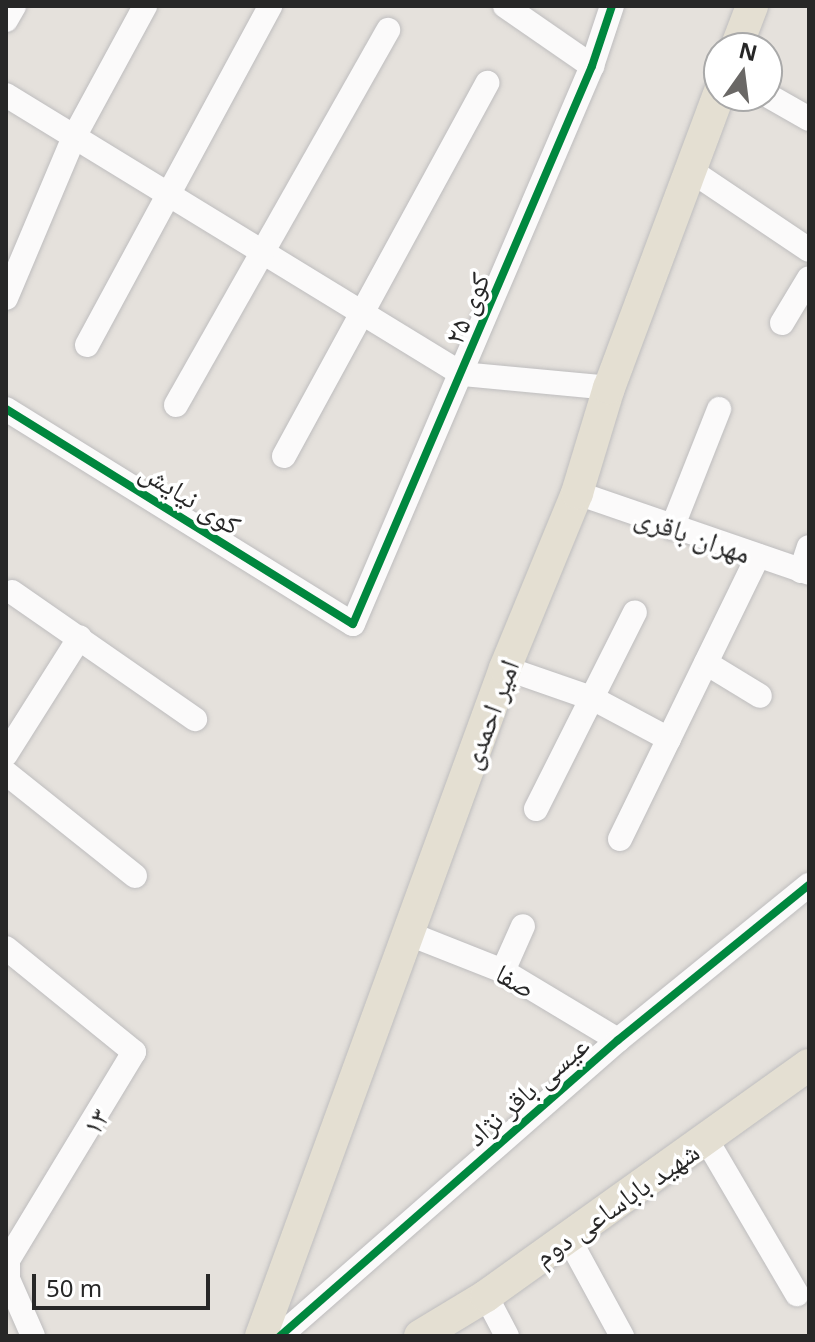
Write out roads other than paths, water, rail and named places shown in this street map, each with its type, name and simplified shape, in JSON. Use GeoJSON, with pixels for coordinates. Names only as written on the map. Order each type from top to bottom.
{"type":"FeatureCollection","features":[{"type":"Feature","properties":{"kind":"main road"},"geometry":{"type":"LineString","coordinates":[[742,32],[752,6]]}},
{"type":"Feature","properties":{"kind":"main road","name":"امیر احمدی"},"geometry":{"type":"LineString","coordinates":[[261,1336],[505,668],[577,493],[609,388],[712,112]]}},
{"type":"Feature","properties":{"kind":"main road","name":"شهید باباساعی دوم"},"geometry":{"type":"LineString","coordinates":[[420,1336],[486,1296],[809,1065]]}},
{"type":"Feature","properties":{"kind":"street"},"geometry":{"type":"LineString","coordinates":[[6,20],[14,6]]}},
{"type":"Feature","properties":{"kind":"street"},"geometry":{"type":"LineString","coordinates":[[6,298],[74,137],[145,6]]}},
{"type":"Feature","properties":{"kind":"street"},"geometry":{"type":"LineString","coordinates":[[87,345],[270,6]]}},
{"type":"Feature","properties":{"kind":"street"},"geometry":{"type":"LineString","coordinates":[[505,6],[592,66]]}},
{"type":"Feature","properties":{"kind":"street","name":"کوی ۲۵"},"geometry":{"type":"LineString","coordinates":[[353,624],[592,66],[612,6]]}},
{"type":"Feature","properties":{"kind":"street"},"geometry":{"type":"LineString","coordinates":[[176,405],[388,30]]}},
{"type":"Feature","properties":{"kind":"street"},"geometry":{"type":"LineString","coordinates":[[284,456],[487,83]]}},
{"type":"Feature","properties":{"kind":"street"},"geometry":{"type":"LineString","coordinates":[[6,95],[462,374],[609,388]]}},
{"type":"Feature","properties":{"kind":"street"},"geometry":{"type":"LineString","coordinates":[[783,104],[809,119]]}},
{"type":"Feature","properties":{"kind":"street"},"geometry":{"type":"LineString","coordinates":[[690,170],[809,250]]}},
{"type":"Feature","properties":{"kind":"street"},"geometry":{"type":"LineString","coordinates":[[782,323],[809,278]]}},
{"type":"Feature","properties":{"kind":"street","name":"کوی نیایش"},"geometry":{"type":"LineString","coordinates":[[6,409],[353,624]]}},
{"type":"Feature","properties":{"kind":"street"},"geometry":{"type":"LineString","coordinates":[[672,528],[719,409]]}},
{"type":"Feature","properties":{"kind":"street","name":"مهران باقری"},"geometry":{"type":"LineString","coordinates":[[577,493],[805,572]]}},
{"type":"Feature","properties":{"kind":"street"},"geometry":{"type":"LineString","coordinates":[[805,572],[809,547]]}},
{"type":"Feature","properties":{"kind":"street"},"geometry":{"type":"LineString","coordinates":[[620,839],[758,556]]}},
{"type":"Feature","properties":{"kind":"street"},"geometry":{"type":"LineString","coordinates":[[12,592],[195,719]]}},
{"type":"Feature","properties":{"kind":"street"},"geometry":{"type":"LineString","coordinates":[[536,809],[594,699],[635,612]]}},
{"type":"Feature","properties":{"kind":"street"},"geometry":{"type":"LineString","coordinates":[[6,754],[80,637]]}},
{"type":"Feature","properties":{"kind":"street"},"geometry":{"type":"LineString","coordinates":[[706,663],[760,696]]}},
{"type":"Feature","properties":{"kind":"street"},"geometry":{"type":"LineString","coordinates":[[505,668],[594,699],[669,739]]}},
{"type":"Feature","properties":{"kind":"street"},"geometry":{"type":"LineString","coordinates":[[6,773],[135,876]]}},
{"type":"Feature","properties":{"kind":"street","name":"عیسی باقر نژاد"},"geometry":{"type":"LineString","coordinates":[[280,1336],[618,1040],[809,885]]}},
{"type":"Feature","properties":{"kind":"street"},"geometry":{"type":"LineString","coordinates":[[503,971],[523,926]]}},
{"type":"Feature","properties":{"kind":"street","name":"صفا"},"geometry":{"type":"LineString","coordinates":[[407,933],[503,971],[618,1040]]}},
{"type":"Feature","properties":{"kind":"street","name":"۱۳"},"geometry":{"type":"LineString","coordinates":[[6,948],[134,1052],[8,1260],[8,1279],[33,1336]]}},
{"type":"Feature","properties":{"kind":"street"},"geometry":{"type":"LineString","coordinates":[[706,1139],[797,1294]]}},
{"type":"Feature","properties":{"kind":"street"},"geometry":{"type":"LineString","coordinates":[[568,1237],[622,1336]]}},
{"type":"Feature","properties":{"kind":"street"},"geometry":{"type":"LineString","coordinates":[[486,1296],[507,1336]]}}]}
